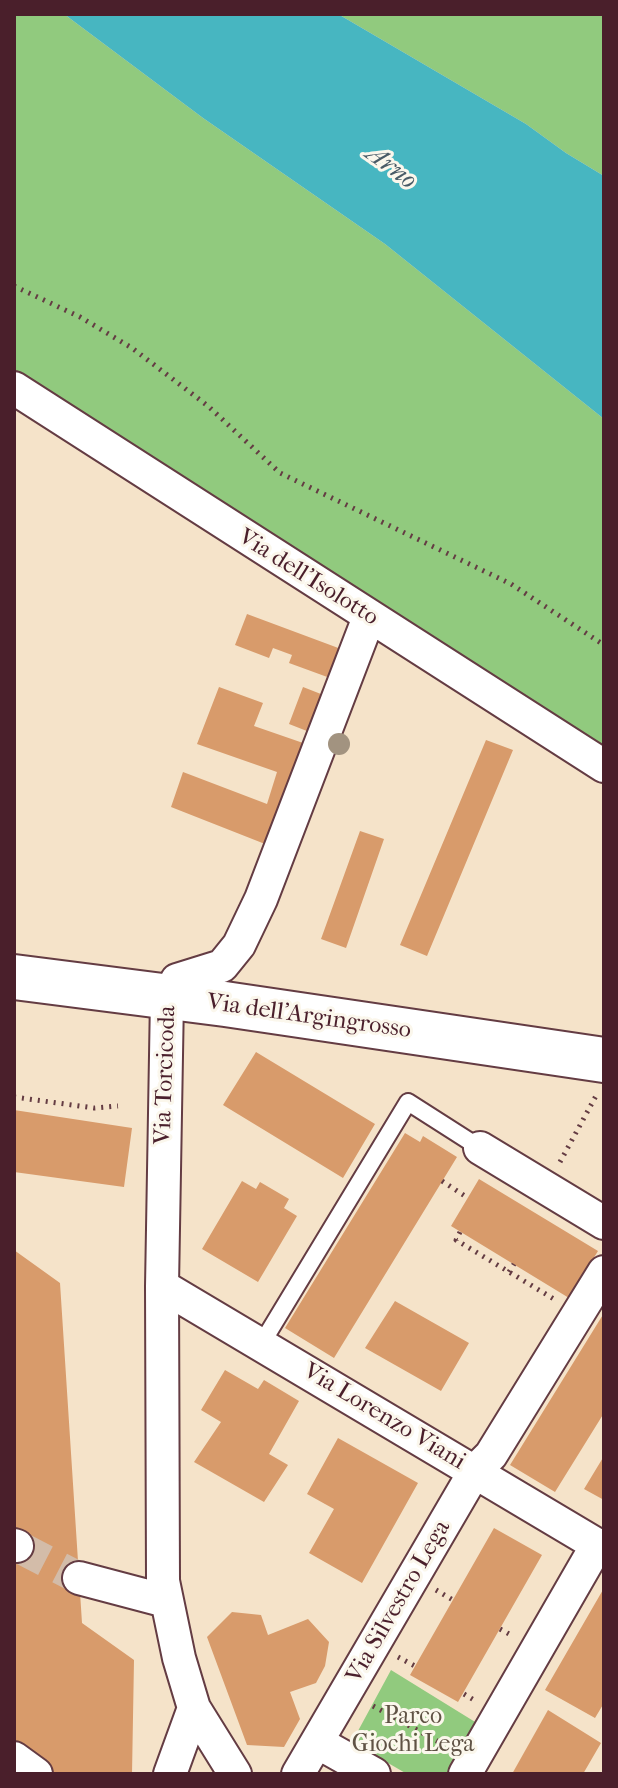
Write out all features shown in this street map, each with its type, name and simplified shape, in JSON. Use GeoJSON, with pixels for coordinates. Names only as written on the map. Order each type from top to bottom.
{"type":"FeatureCollection","features":[{"type":"Feature","properties":{"kind":"street","name":"Via dell'Isolotto"},"geometry":{"type":"LineString","coordinates":[[14,388],[604,766]]}},
{"type":"Feature","properties":{"kind":"street","name":"Via Torcicoda"},"geometry":{"type":"LineString","coordinates":[[235,1774],[194,1708],[166,1601],[162,1560],[162,1286],[167,998],[177,980],[222,966],[239,945],[261,899],[369,617]]}},
{"type":"Feature","properties":{"kind":"street","name":"Via dell'Argingrosso"},"geometry":{"type":"LineString","coordinates":[[14,977],[225,1004],[604,1060]]}},
{"type":"Feature","properties":{"kind":"street"},"geometry":{"type":"LineString","coordinates":[[480,1148],[604,1223]]}},
{"type":"Feature","properties":{"kind":"street","name":"Via Silvestro Lega"},"geometry":{"type":"LineString","coordinates":[[298,1774],[475,1471],[491,1455],[604,1272]]}},
{"type":"Feature","properties":{"kind":"street","name":"Via Lorenzo Viani"},"geometry":{"type":"LineString","coordinates":[[162,1286],[600,1547]]}},
{"type":"Feature","properties":{"kind":"street"},"geometry":{"type":"LineString","coordinates":[[468,1768],[600,1547]]}},
{"type":"Feature","properties":{"kind":"street"},"geometry":{"type":"LineString","coordinates":[[79,1578],[166,1601]]}},
{"type":"Feature","properties":{"kind":"street"},"geometry":{"type":"LineString","coordinates":[[170,1774],[194,1708]]}},
{"type":"Feature","properties":{"kind":"street"},"geometry":{"type":"LineString","coordinates":[[317,1742],[374,1774]]}},
{"type":"Feature","properties":{"kind":"street"},"geometry":{"type":"LineString","coordinates":[[14,1758],[36,1774]]}},
{"type":"Feature","properties":{"kind":"lane"},"geometry":{"type":"LineString","coordinates":[[262,1343],[408,1102],[480,1148]]}},
{"type":"Feature","properties":{"kind":"path"},"geometry":{"type":"LineString","coordinates":[[14,286],[80,317],[132,348],[208,406],[280,473],[511,584],[604,645]]}},
{"type":"Feature","properties":{"kind":"path"},"geometry":{"type":"LineString","coordinates":[[546,1188],[604,1081]]}},
{"type":"Feature","properties":{"kind":"path"},"geometry":{"type":"LineString","coordinates":[[14,1097],[94,1108],[118,1106]]}},
{"type":"Feature","properties":{"kind":"path"},"geometry":{"type":"LineString","coordinates":[[442,1181],[468,1198]]}},
{"type":"Feature","properties":{"kind":"path"},"geometry":{"type":"LineString","coordinates":[[460,1232],[456,1240],[562,1303]]}},
{"type":"Feature","properties":{"kind":"path"},"geometry":{"type":"LineString","coordinates":[[509,1272],[514,1264]]}},
{"type":"Feature","properties":{"kind":"path"},"geometry":{"type":"LineString","coordinates":[[432,1588],[453,1600]]}},
{"type":"Feature","properties":{"kind":"path"},"geometry":{"type":"LineString","coordinates":[[395,1655],[415,1666]]}},
{"type":"Feature","properties":{"kind":"path"},"geometry":{"type":"LineString","coordinates":[[368,1704],[468,1768]]}},
{"type":"Feature","properties":{"kind":"green space"},"geometry":{"type":"Polygon","coordinates":[[[14,14],[64,14],[203,118],[385,244],[604,419],[604,750],[14,371],[14,14]]]}},
{"type":"Feature","properties":{"kind":"green space"},"geometry":{"type":"Polygon","coordinates":[[[338,14],[604,14],[604,176],[526,124],[338,14]]]}},
{"type":"Feature","properties":{"kind":"green space","name":"Parco Giochi Lega"},"geometry":{"type":"Polygon","coordinates":[[[391,1670],[480,1725],[453,1774],[407,1774],[352,1742],[391,1670]]]}},
{"type":"Feature","properties":{"kind":"water","name":"Arno"},"geometry":{"type":"Polygon","coordinates":[[[64,14],[338,14],[526,124],[604,176],[604,419],[385,244],[203,118],[64,14]]]}},
{"type":"Feature","properties":{"kind":"building"},"geometry":{"type":"Polygon","coordinates":[[[247,614],[341,649],[330,678],[289,663],[292,655],[273,648],[269,658],[235,645],[247,614]]]}},
{"type":"Feature","properties":{"kind":"building"},"geometry":{"type":"Polygon","coordinates":[[[219,687],[263,703],[254,726],[306,744],[265,844],[171,807],[183,772],[267,804],[277,772],[197,744],[219,687]]]}},
{"type":"Feature","properties":{"kind":"building"},"geometry":{"type":"Polygon","coordinates":[[[303,687],[326,696],[312,733],[289,724],[303,687]]]}},
{"type":"Feature","properties":{"kind":"building"},"geometry":{"type":"Polygon","coordinates":[[[486,740],[513,750],[427,956],[400,945],[486,740]]]}},
{"type":"Feature","properties":{"kind":"building"},"geometry":{"type":"Polygon","coordinates":[[[360,831],[384,839],[346,948],[321,939],[360,831]]]}},
{"type":"Feature","properties":{"kind":"building"},"geometry":{"type":"Polygon","coordinates":[[[256,1052],[375,1124],[343,1178],[223,1105],[256,1052]]]}},
{"type":"Feature","properties":{"kind":"building"},"geometry":{"type":"Polygon","coordinates":[[[14,1110],[132,1128],[124,1187],[14,1172],[14,1110]]]}},
{"type":"Feature","properties":{"kind":"building"},"geometry":{"type":"Polygon","coordinates":[[[405,1133],[420,1142],[423,1136],[457,1157],[334,1358],[285,1328],[405,1133]]]}},
{"type":"Feature","properties":{"kind":"building"},"geometry":{"type":"Polygon","coordinates":[[[479,1179],[598,1251],[569,1298],[451,1226],[479,1179]]]}},
{"type":"Feature","properties":{"kind":"building"},"geometry":{"type":"Polygon","coordinates":[[[242,1181],[256,1189],[260,1182],[289,1199],[284,1208],[297,1216],[258,1282],[202,1249],[242,1181]]]}},
{"type":"Feature","properties":{"kind":"building"},"geometry":{"type":"Polygon","coordinates":[[[14,1250],[60,1283],[82,1623],[134,1660],[132,1774],[54,1774],[14,1745],[14,1557],[17,1557],[14,1501],[14,1250]]]}},
{"type":"Feature","properties":{"kind":"building"},"geometry":{"type":"Polygon","coordinates":[[[395,1301],[469,1343],[441,1391],[365,1348],[395,1301]]]}},
{"type":"Feature","properties":{"kind":"building"},"geometry":{"type":"Polygon","coordinates":[[[604,1313],[604,1413],[555,1492],[510,1465],[604,1313]]]}},
{"type":"Feature","properties":{"kind":"building"},"geometry":{"type":"Polygon","coordinates":[[[225,1370],[258,1389],[264,1380],[299,1401],[269,1454],[288,1465],[264,1502],[194,1462],[221,1422],[201,1410],[225,1370]]]}},
{"type":"Feature","properties":{"kind":"building"},"geometry":{"type":"Polygon","coordinates":[[[338,1438],[418,1483],[362,1583],[309,1553],[334,1509],[307,1494],[338,1438]]]}},
{"type":"Feature","properties":{"kind":"building"},"geometry":{"type":"Polygon","coordinates":[[[604,1456],[604,1500],[584,1489],[604,1456]]]}},
{"type":"Feature","properties":{"kind":"building"},"geometry":{"type":"Polygon","coordinates":[[[494,1528],[542,1555],[458,1702],[410,1675],[494,1528]]]}},
{"type":"Feature","properties":{"kind":"building"},"geometry":{"type":"Polygon","coordinates":[[[604,1588],[604,1703],[595,1718],[545,1690],[604,1588]]]}},
{"type":"Feature","properties":{"kind":"building"},"geometry":{"type":"Polygon","coordinates":[[[232,1612],[261,1615],[268,1635],[308,1619],[329,1642],[325,1666],[316,1683],[290,1692],[300,1719],[284,1747],[247,1745],[207,1637],[232,1612]]]}},
{"type":"Feature","properties":{"kind":"building"},"geometry":{"type":"Polygon","coordinates":[[[548,1710],[601,1743],[583,1774],[512,1774],[548,1710]]]}},
{"type":"Feature","properties":{"kind":"tunnel"},"geometry":{"type":"LineString","coordinates":[[17,1546],[79,1578]]}}]}
